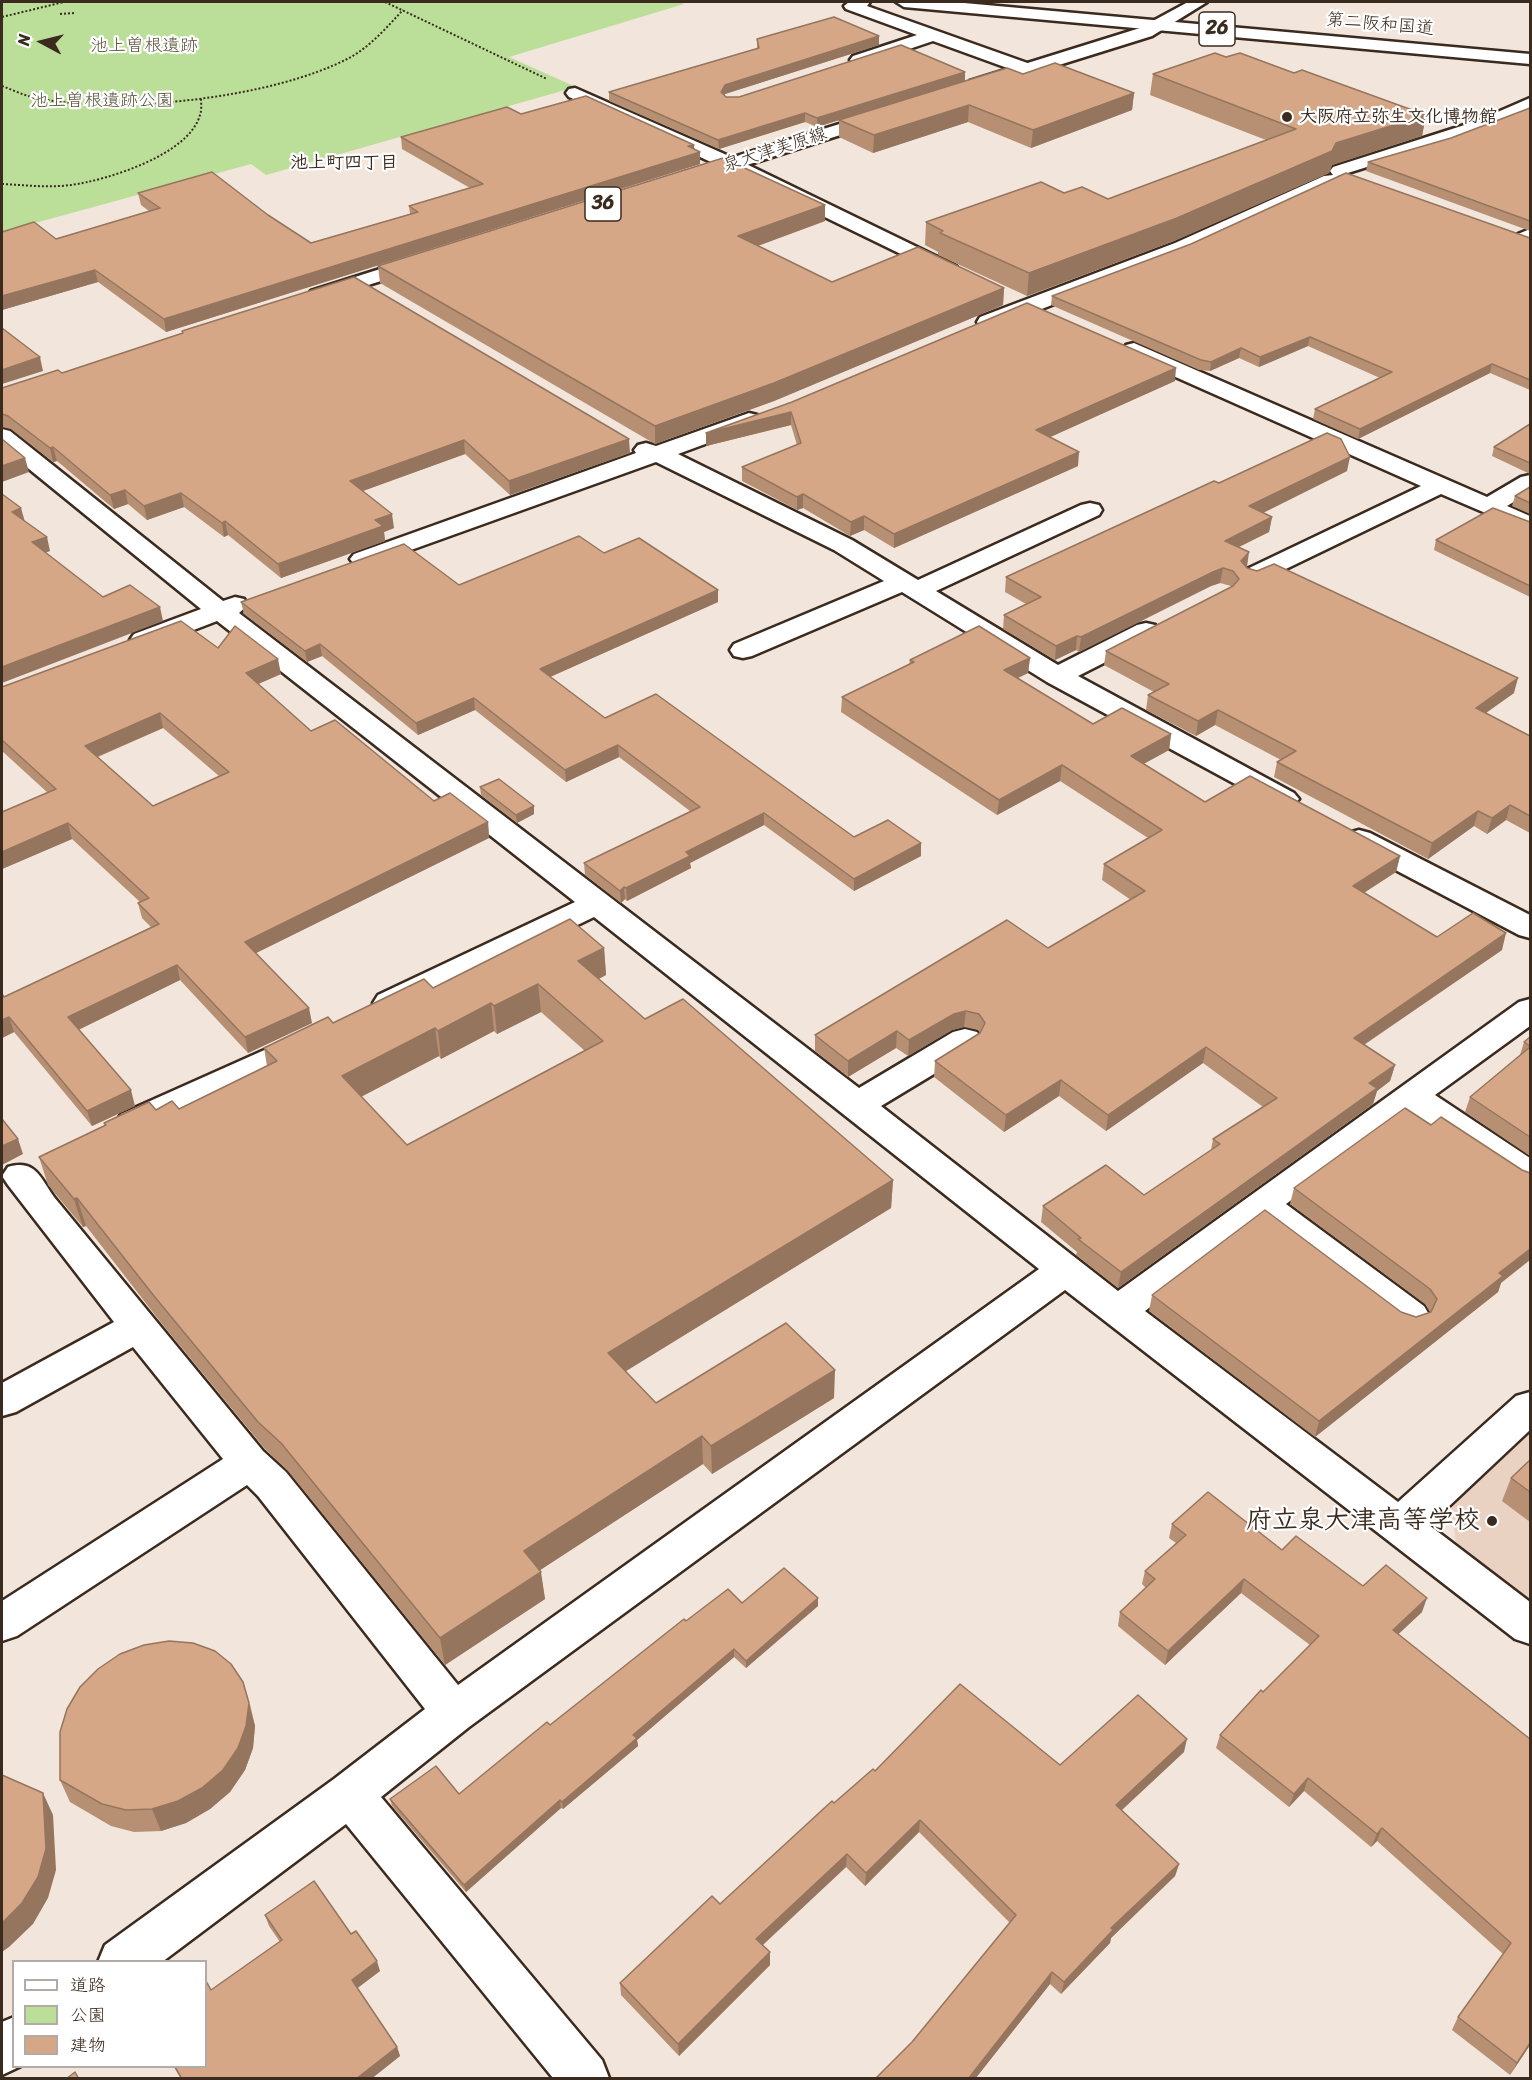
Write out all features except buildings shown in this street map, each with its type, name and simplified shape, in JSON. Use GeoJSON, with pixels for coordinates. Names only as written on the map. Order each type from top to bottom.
{"type":"FeatureCollection","features":[{"type":"Feature","properties":{"kind":"main road"},"geometry":{"type":"LineString","coordinates":[[862,2],[852,6],[1027,69]]}},
{"type":"Feature","properties":{"kind":"main road","name":"第二阪和国道"},"geometry":{"type":"LineString","coordinates":[[904,2],[1530,59]]}},
{"type":"Feature","properties":{"kind":"main road"},"geometry":{"type":"LineString","coordinates":[[958,91],[1146,32],[1165,24],[1192,6]]}},
{"type":"Feature","properties":{"kind":"main road","name":"26"},"geometry":{"type":"LineString","coordinates":[[1152,7],[1192,6],[1216,12]]}},
{"type":"Feature","properties":{"kind":"main road"},"geometry":{"type":"LineString","coordinates":[[841,65],[932,36]]}},
{"type":"Feature","properties":{"kind":"main road","name":"第二阪和国道"},"geometry":{"type":"LineString","coordinates":[[1461,36],[1530,43]]}},
{"type":"Feature","properties":{"kind":"main road"},"geometry":{"type":"LineString","coordinates":[[574,93],[731,164],[962,277]]}},
{"type":"Feature","properties":{"kind":"main road"},"geometry":{"type":"LineString","coordinates":[[1373,182],[1340,171],[1483,125],[1530,103]]}},
{"type":"Feature","properties":{"kind":"main road","name":"泉大津美原線"},"geometry":{"type":"LineString","coordinates":[[675,182],[902,109]]}},
{"type":"Feature","properties":{"kind":"main road"},"geometry":{"type":"LineString","coordinates":[[967,331],[1020,300],[1182,247],[1334,179]]}},
{"type":"Feature","properties":{"kind":"main road"},"geometry":{"type":"LineString","coordinates":[[1503,230],[1529,237]]}},
{"type":"Feature","properties":{"kind":"main road"},"geometry":{"type":"LineString","coordinates":[[304,299],[439,257]]}},
{"type":"Feature","properties":{"kind":"main road"},"geometry":{"type":"LineString","coordinates":[[360,282],[390,300]]}},
{"type":"Feature","properties":{"kind":"main road"},"geometry":{"type":"LineString","coordinates":[[1020,300],[1062,318]]}},
{"type":"Feature","properties":{"kind":"main road"},"geometry":{"type":"LineString","coordinates":[[1116,342],[1530,525]]}},
{"type":"Feature","properties":{"kind":"main road"},"geometry":{"type":"LineString","coordinates":[[342,567],[772,412]]}},
{"type":"Feature","properties":{"kind":"main road"},"geometry":{"type":"LineString","coordinates":[[2,436],[219,611],[857,1105],[1065,1270],[1530,1626]]}},
{"type":"Feature","properties":{"kind":"main road"},"geometry":{"type":"LineString","coordinates":[[623,437],[654,455],[673,460],[843,545],[1057,676],[1303,809]]}},
{"type":"Feature","properties":{"kind":"main road"},"geometry":{"type":"LineString","coordinates":[[1489,506],[1530,482]]}},
{"type":"Feature","properties":{"kind":"main road"},"geometry":{"type":"LineString","coordinates":[[1254,575],[1441,484]]}},
{"type":"Feature","properties":{"kind":"main road"},"geometry":{"type":"LineString","coordinates":[[743,650],[910,586],[1031,537],[1090,510]]}},
{"type":"Feature","properties":{"kind":"main road"},"geometry":{"type":"LineString","coordinates":[[1031,537],[1056,550]]}},
{"type":"Feature","properties":{"kind":"main road"},"geometry":{"type":"LineString","coordinates":[[121,648],[253,599]]}},
{"type":"Feature","properties":{"kind":"main road"},"geometry":{"type":"LineString","coordinates":[[1057,676],[1170,619]]}},
{"type":"Feature","properties":{"kind":"main road"},"geometry":{"type":"LineString","coordinates":[[1334,825],[1530,927]]}},
{"type":"Feature","properties":{"kind":"main road"},"geometry":{"type":"LineString","coordinates":[[363,1015],[597,904]]}},
{"type":"Feature","properties":{"kind":"main road"},"geometry":{"type":"LineString","coordinates":[[1118,1311],[1261,1204],[1530,1010]]}},
{"type":"Feature","properties":{"kind":"main road"},"geometry":{"type":"LineString","coordinates":[[106,1136],[331,1030]]}},
{"type":"Feature","properties":{"kind":"main road"},"geometry":{"type":"LineString","coordinates":[[857,1105],[965,1041]]}},
{"type":"Feature","properties":{"kind":"main road"},"geometry":{"type":"LineString","coordinates":[[1411,1096],[1530,1175]]}},
{"type":"Feature","properties":{"kind":"main road"},"geometry":{"type":"LineString","coordinates":[[25,1174],[139,1326],[249,1463],[272,1484],[454,1713]]}},
{"type":"Feature","properties":{"kind":"main road"},"geometry":{"type":"LineString","coordinates":[[1261,1204],[1411,1316]]}},
{"type":"Feature","properties":{"kind":"main road"},"geometry":{"type":"LineString","coordinates":[[125,1960],[350,1794],[454,1713],[1065,1270]]}},
{"type":"Feature","properties":{"kind":"main road"},"geometry":{"type":"LineString","coordinates":[[2,1401],[139,1326]]}},
{"type":"Feature","properties":{"kind":"main road"},"geometry":{"type":"LineString","coordinates":[[1400,1526],[1530,1407]]}},
{"type":"Feature","properties":{"kind":"main road"},"geometry":{"type":"LineString","coordinates":[[2,1623],[249,1463]]}},
{"type":"Feature","properties":{"kind":"main road"},"geometry":{"type":"LineString","coordinates":[[350,1794],[584,2079]]}},
{"type":"Feature","properties":{"kind":"path"},"geometry":{"type":"LineString","coordinates":[[2,17],[64,2]]}},
{"type":"Feature","properties":{"kind":"path"},"geometry":{"type":"LineString","coordinates":[[385,2],[574,93]]}},
{"type":"Feature","properties":{"kind":"path"},"geometry":{"type":"LineString","coordinates":[[2,86],[37,98],[73,102],[123,102],[235,93],[288,80],[349,58],[381,34],[403,10]]}},
{"type":"Feature","properties":{"kind":"path"},"geometry":{"type":"LineString","coordinates":[[60,14],[75,13]]}},
{"type":"Feature","properties":{"kind":"path"},"geometry":{"type":"LineString","coordinates":[[2,184],[70,185],[98,179],[151,160],[189,135],[200,120],[203,106],[201,97]]}},
{"type":"Feature","properties":{"kind":"shaded area","name":"府立泉大津高等学校"},"geometry":{"type":"Polygon","coordinates":[[[1530,1427],[1530,1601],[1456,1545],[1450,1497],[1530,1427]]]}},
{"type":"Feature","properties":{"kind":"green space","name":"池上曽根遺跡公園"},"geometry":{"type":"Polygon","coordinates":[[[2,2],[680,2],[684,4],[509,57],[576,87],[266,175],[251,164],[2,232],[2,2]]]}},
{"type":"Feature","properties":{"kind":"place","name":"大阪府立弥生文化博物館"},"geometry":{"type":"Point","coordinates":[1287,117]}},
{"type":"Feature","properties":{"kind":"place","name":"府立泉大津高等学校"},"geometry":{"type":"Point","coordinates":[1492,1521]}},
{"type":"Feature","properties":{"kind":"district","name":"池上町四丁目"},"geometry":{"type":"Point","coordinates":[344,163]}},
{"type":"Feature","properties":{"kind":"park label","name":"池上曽根遺跡"},"geometry":{"type":"Point","coordinates":[144,46]}}]}
